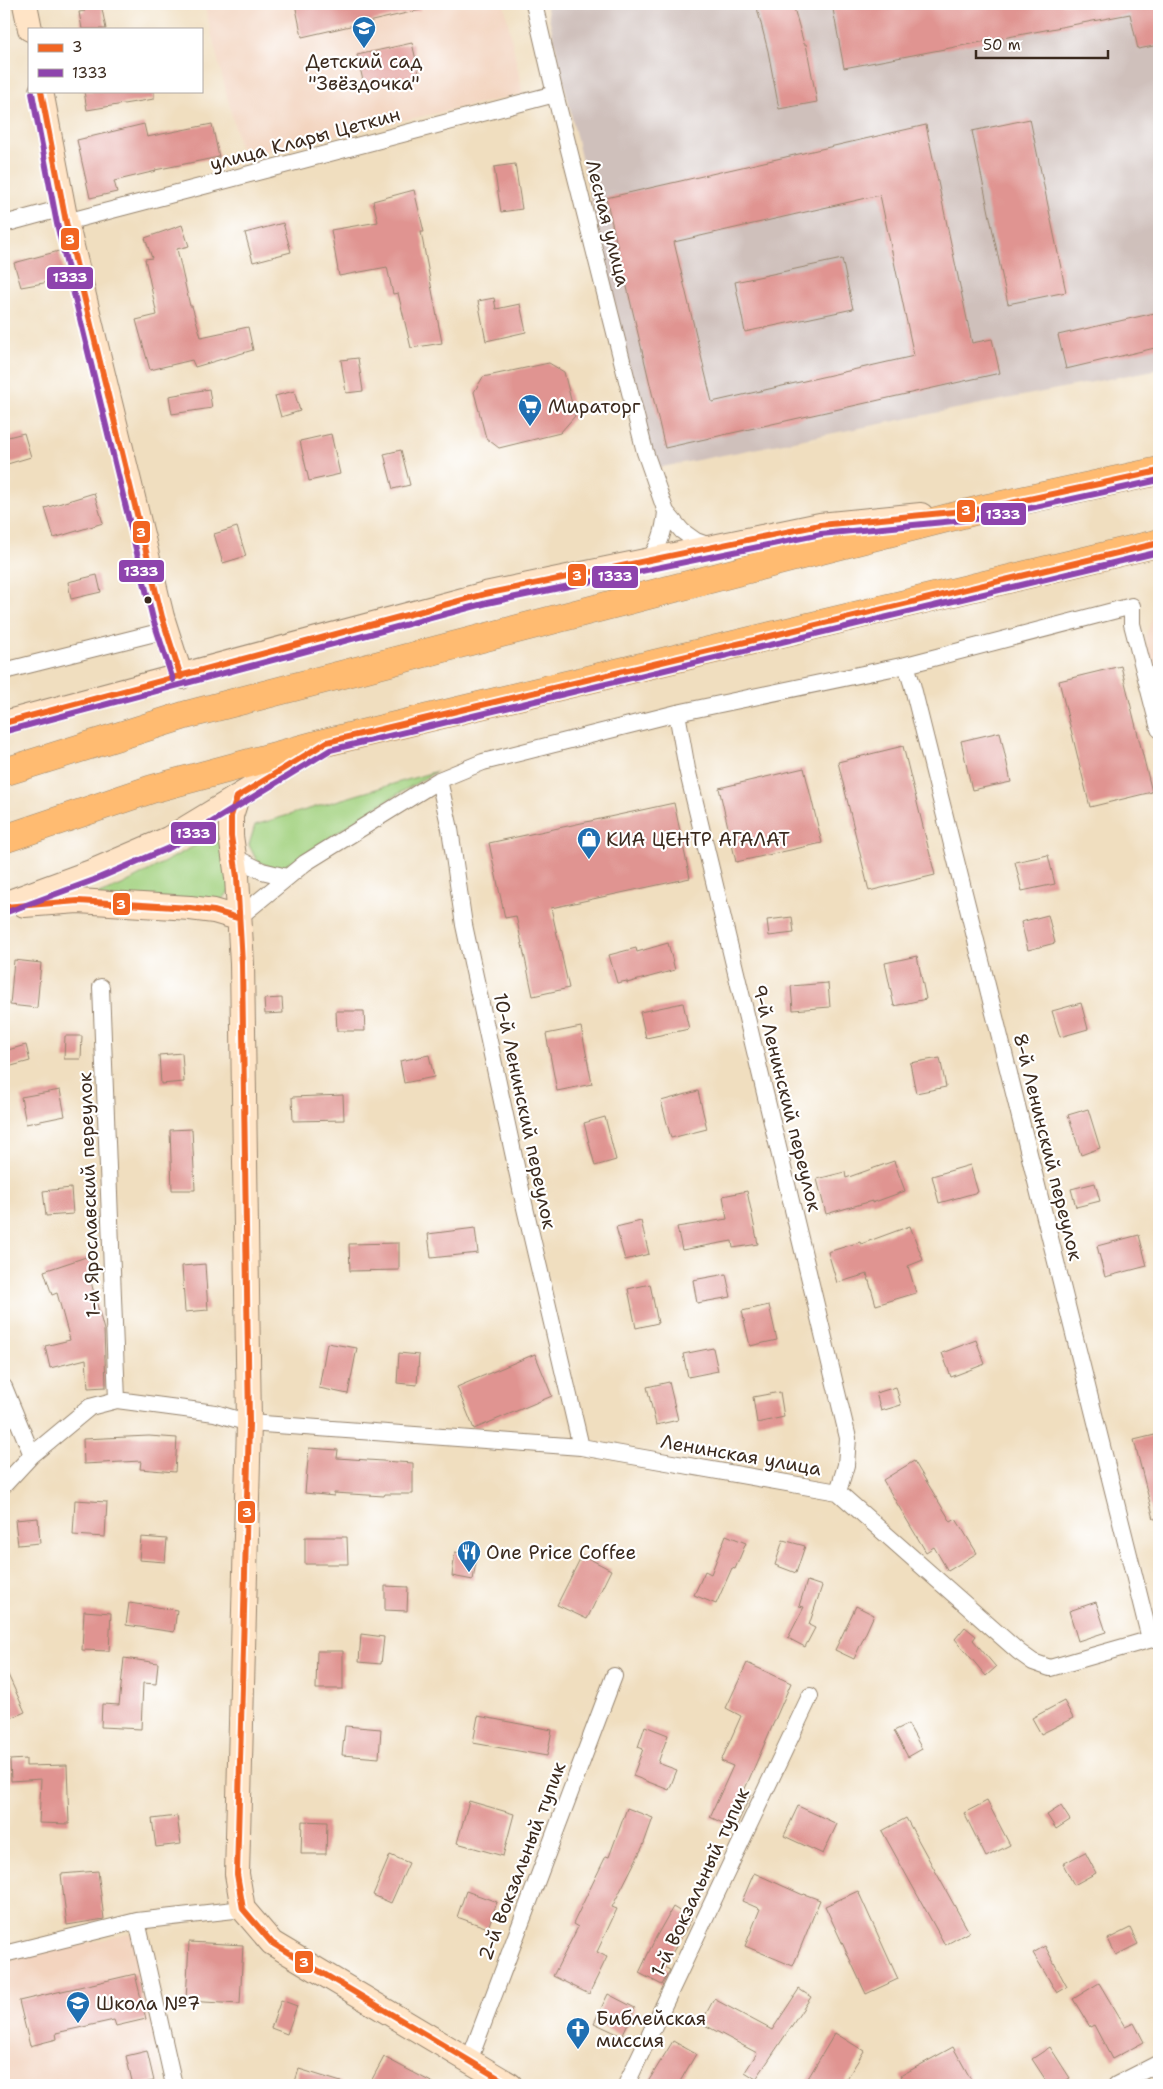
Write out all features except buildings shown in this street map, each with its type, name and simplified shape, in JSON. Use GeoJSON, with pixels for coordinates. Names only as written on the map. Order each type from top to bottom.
{"type":"FeatureCollection","features":[{"type":"Feature","properties":{"kind":"highway"},"geometry":{"type":"LineString","coordinates":[[4,772],[186,715],[983,509],[1159,471]]}},
{"type":"Feature","properties":{"kind":"highway"},"geometry":{"type":"LineString","coordinates":[[4,839],[152,789],[327,742],[1159,543]]}},
{"type":"Feature","properties":{"kind":"street"},"geometry":{"type":"LineString","coordinates":[[25,4],[30,28]]}},
{"type":"Feature","properties":{"kind":"street","name":"Лесная улица"},"geometry":{"type":"LineString","coordinates":[[534,4],[554,94],[645,452],[666,512]]}},
{"type":"Feature","properties":{"kind":"street"},"geometry":{"type":"LineString","coordinates":[[42,92],[65,215],[166,630],[181,677]]}},
{"type":"Feature","properties":{"kind":"street","name":"улица Клары Цеткин"},"geometry":{"type":"LineString","coordinates":[[4,224],[65,215],[554,94]]}},
{"type":"Feature","properties":{"kind":"street"},"geometry":{"type":"LineString","coordinates":[[4,723],[485,594],[820,525],[983,509]]}},
{"type":"Feature","properties":{"kind":"street"},"geometry":{"type":"LineString","coordinates":[[666,512],[682,531],[696,541],[714,548]]}},
{"type":"Feature","properties":{"kind":"street"},"geometry":{"type":"LineString","coordinates":[[648,561],[658,548],[664,532],[666,512]]}},
{"type":"Feature","properties":{"kind":"street"},"geometry":{"type":"LineString","coordinates":[[238,918],[305,862],[439,780],[483,762],[677,713],[906,665],[1132,606],[1132,624],[1159,729]]}},
{"type":"Feature","properties":{"kind":"street"},"geometry":{"type":"LineString","coordinates":[[4,671],[166,630]]}},
{"type":"Feature","properties":{"kind":"street","name":"8-й Ленинский переулок"},"geometry":{"type":"LineString","coordinates":[[906,665],[1155,1638]]}},
{"type":"Feature","properties":{"kind":"street","name":"9-й Ленинский переулок"},"geometry":{"type":"LineString","coordinates":[[677,713],[687,768],[848,1438],[846,1465],[838,1492]]}},
{"type":"Feature","properties":{"kind":"street"},"geometry":{"type":"LineString","coordinates":[[4,906],[168,839],[327,742]]}},
{"type":"Feature","properties":{"kind":"street","name":"10-й Ленинский переулок"},"geometry":{"type":"LineString","coordinates":[[439,780],[450,829],[464,925],[525,1208],[581,1447]]}},
{"type":"Feature","properties":{"kind":"street"},"geometry":{"type":"LineString","coordinates":[[237,797],[231,816],[243,973],[250,1422],[237,1874],[243,1909],[272,1943],[510,2085]]}},
{"type":"Feature","properties":{"kind":"street"},"geometry":{"type":"LineString","coordinates":[[234,857],[262,870],[287,877]]}},
{"type":"Feature","properties":{"kind":"street"},"geometry":{"type":"LineString","coordinates":[[4,906],[78,901],[190,908],[214,911],[238,918]]}},
{"type":"Feature","properties":{"kind":"street","name":"1-й Ярославский переулок"},"geometry":{"type":"LineString","coordinates":[[101,987],[117,1400]]}},
{"type":"Feature","properties":{"kind":"street"},"geometry":{"type":"LineString","coordinates":[[4,1387],[32,1456]]}},
{"type":"Feature","properties":{"kind":"street"},"geometry":{"type":"LineString","coordinates":[[4,1485],[32,1456],[90,1407],[117,1400]]}},
{"type":"Feature","properties":{"kind":"street","name":"Ленинская улица"},"geometry":{"type":"LineString","coordinates":[[117,1400],[215,1413],[250,1422],[581,1447],[838,1492],[1033,1662],[1050,1668],[1155,1638]]}},
{"type":"Feature","properties":{"kind":"street","name":"2-й Вокзальный тупик"},"geometry":{"type":"LineString","coordinates":[[469,2061],[614,1676]]}},
{"type":"Feature","properties":{"kind":"street","name":"1-й Вокзальный тупик"},"geometry":{"type":"LineString","coordinates":[[626,2085],[810,1696]]}},
{"type":"Feature","properties":{"kind":"street"},"geometry":{"type":"LineString","coordinates":[[4,1954],[137,1921],[243,1909]]}},
{"type":"Feature","properties":{"kind":"street"},"geometry":{"type":"LineString","coordinates":[[137,1921],[174,2085]]}},
{"type":"Feature","properties":{"kind":"street"},"geometry":{"type":"LineString","coordinates":[[1116,2085],[1159,2063]]}},
{"type":"Feature","properties":{"kind":"shaded area","name":"Детский сад \"Звёздочка\""},"geometry":{"type":"Polygon","coordinates":[[[204,4],[504,4],[523,94],[242,156],[204,4]]]}},
{"type":"Feature","properties":{"kind":"shaded area"},"geometry":{"type":"Polygon","coordinates":[[[546,4],[1159,4],[1159,369],[652,469],[546,4]]]}},
{"type":"Feature","properties":{"kind":"shaded area"},"geometry":{"type":"Polygon","coordinates":[[[1159,602],[1159,705],[1145,637],[1159,602]]]}},
{"type":"Feature","properties":{"kind":"shaded area","name":"Школа №7"},"geometry":{"type":"Polygon","coordinates":[[[132,1933],[164,2085],[4,2085],[4,1962],[132,1933]]]}},
{"type":"Feature","properties":{"kind":"green space"},"geometry":{"type":"Polygon","coordinates":[[[437,771],[376,807],[285,867],[271,867],[257,861],[249,845],[255,825],[437,771]]]}},
{"type":"Feature","properties":{"kind":"green space"},"geometry":{"type":"Polygon","coordinates":[[[224,830],[230,890],[223,899],[215,904],[91,897],[122,885],[224,830]]]}},
{"type":"Feature","properties":{"kind":"transit line","name":"3"},"geometry":{"type":"LineString","coordinates":[[41,92],[66,222],[162,617],[181,677]]}},
{"type":"Feature","properties":{"kind":"transit line","name":"1333"},"geometry":{"type":"LineString","coordinates":[[32,93],[57,224],[153,619],[173,680]]}},
{"type":"Feature","properties":{"kind":"transit line","name":"3"},"geometry":{"type":"LineString","coordinates":[[4,723],[485,594],[820,525],[983,509],[1159,471]]}},
{"type":"Feature","properties":{"kind":"transit line","name":"1333"},"geometry":{"type":"LineString","coordinates":[[6,731],[487,603],[821,534],[985,518],[1159,480]]}},
{"type":"Feature","properties":{"kind":"transit line","name":"3"},"geometry":{"type":"LineString","coordinates":[[510,2085],[272,1943],[243,1909],[237,1874],[249,1423],[242,964],[237,877],[231,836],[231,816],[237,797],[327,742],[1159,543]]}},
{"type":"Feature","properties":{"kind":"transit line","name":"1333"},"geometry":{"type":"LineString","coordinates":[[7,912],[94,880],[171,847],[330,750],[1159,552]]}},
{"type":"Feature","properties":{"kind":"transit line","name":"3"},"geometry":{"type":"LineString","coordinates":[[4,907],[78,901],[190,908],[214,911],[238,918]]}},
{"type":"Feature","properties":{"kind":"place","name":"Детский сад \"Звёздочка\""},"geometry":{"type":"Point","coordinates":[364,49]}},
{"type":"Feature","properties":{"kind":"place","name":"Мираторг"},"geometry":{"type":"Point","coordinates":[530,427]}},
{"type":"Feature","properties":{"kind":"place","name":"КИА ЦЕНТР АГАЛАТ"},"geometry":{"type":"Point","coordinates":[589,860]}},
{"type":"Feature","properties":{"kind":"place","name":"One Price Coffee"},"geometry":{"type":"Point","coordinates":[469,1573]}},
{"type":"Feature","properties":{"kind":"place","name":"Школа №7"},"geometry":{"type":"Point","coordinates":[78,2024]}},
{"type":"Feature","properties":{"kind":"place","name":"Библейская миссия"},"geometry":{"type":"Point","coordinates":[578,2050]}}]}
